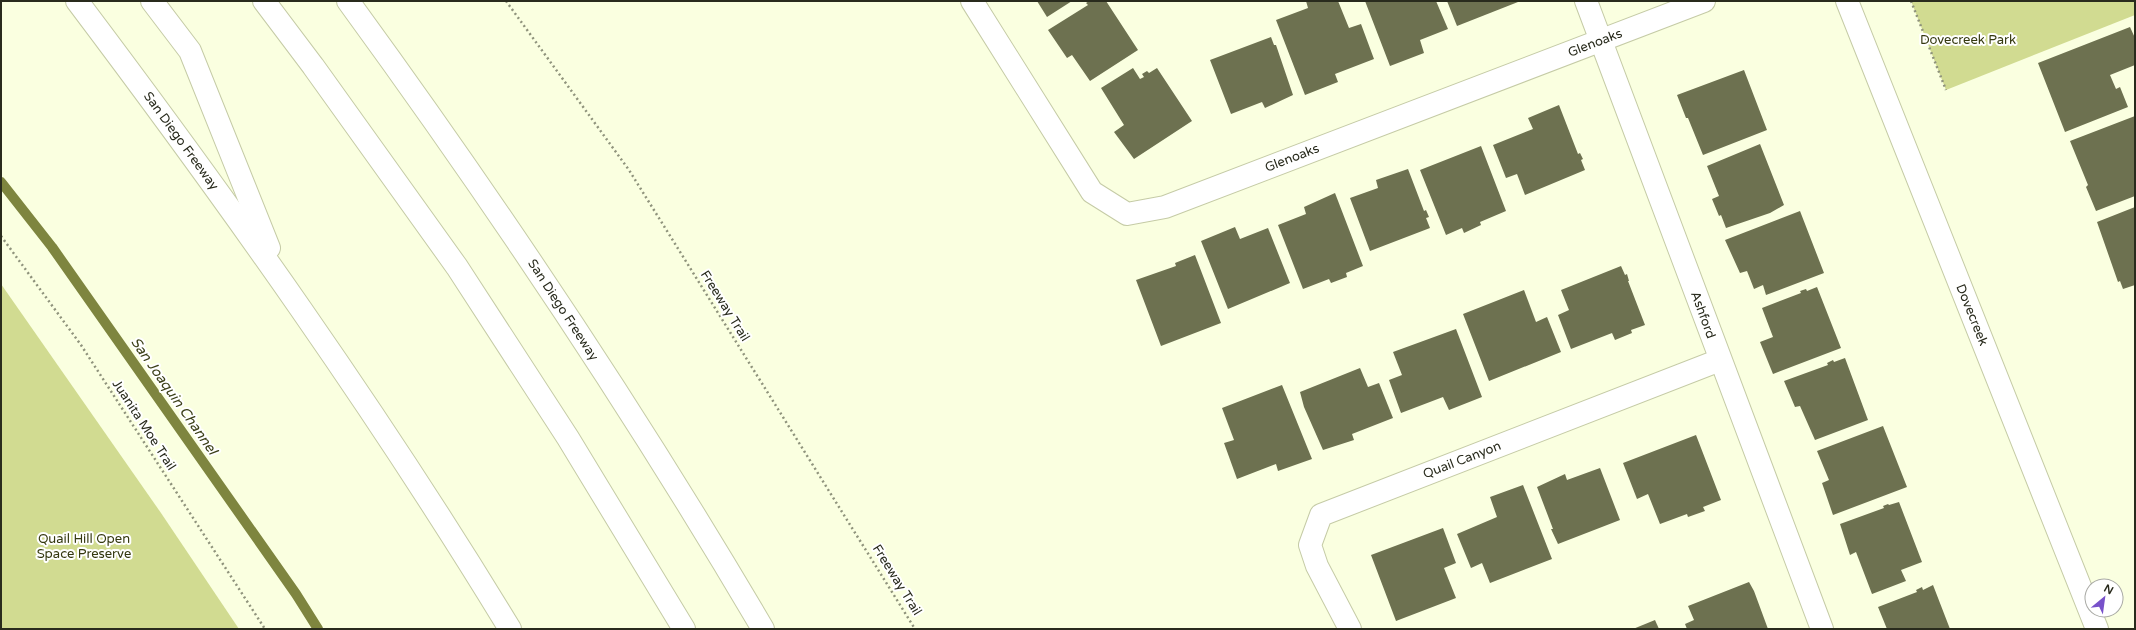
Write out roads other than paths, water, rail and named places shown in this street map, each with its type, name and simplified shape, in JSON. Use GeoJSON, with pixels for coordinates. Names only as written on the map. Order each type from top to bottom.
{"type":"FeatureCollection","features":[{"type":"Feature","properties":{"kind":"main road","name":"San Diego Freeway"},"geometry":{"type":"LineString","coordinates":[[77,1],[193,156],[283,282],[405,465],[510,629]]}},
{"type":"Feature","properties":{"kind":"main road","name":"San Diego Freeway"},"geometry":{"type":"LineString","coordinates":[[152,1],[190,50],[283,282]]}},
{"type":"Feature","properties":{"kind":"main road"},"geometry":{"type":"LineString","coordinates":[[264,1],[313,66],[457,268],[568,438],[684,629]]}},
{"type":"Feature","properties":{"kind":"main road","name":"San Diego Freeway"},"geometry":{"type":"LineString","coordinates":[[348,1],[418,96],[533,262],[708,536],[763,629]]}},
{"type":"Feature","properties":{"kind":"main road","name":"Glenoaks"},"geometry":{"type":"LineString","coordinates":[[972,1],[1092,192],[1127,214],[1165,207],[1704,1]]}},
{"type":"Feature","properties":{"kind":"main road","name":"Ashford"},"geometry":{"type":"LineString","coordinates":[[1586,1],[1822,629]]}},
{"type":"Feature","properties":{"kind":"main road","name":"Dovecreek"},"geometry":{"type":"LineString","coordinates":[[1847,1],[2097,629]]}},
{"type":"Feature","properties":{"kind":"main road","name":"Quail Canyon"},"geometry":{"type":"LineString","coordinates":[[1350,629],[1317,566],[1310,545],[1321,515],[1720,360]]}},
{"type":"Feature","properties":{"kind":"waterway","name":"San Joaquin Channel"},"geometry":{"type":"LineString","coordinates":[[1,182],[52,247],[296,594],[318,629]]}},
{"type":"Feature","properties":{"kind":"park label","name":"Dovecreek Park"},"geometry":{"type":"Point","coordinates":[1968,40]}},
{"type":"Feature","properties":{"kind":"park label","name":"Quail Hill Open Space Preserve"},"geometry":{"type":"Point","coordinates":[84,546]}}]}
